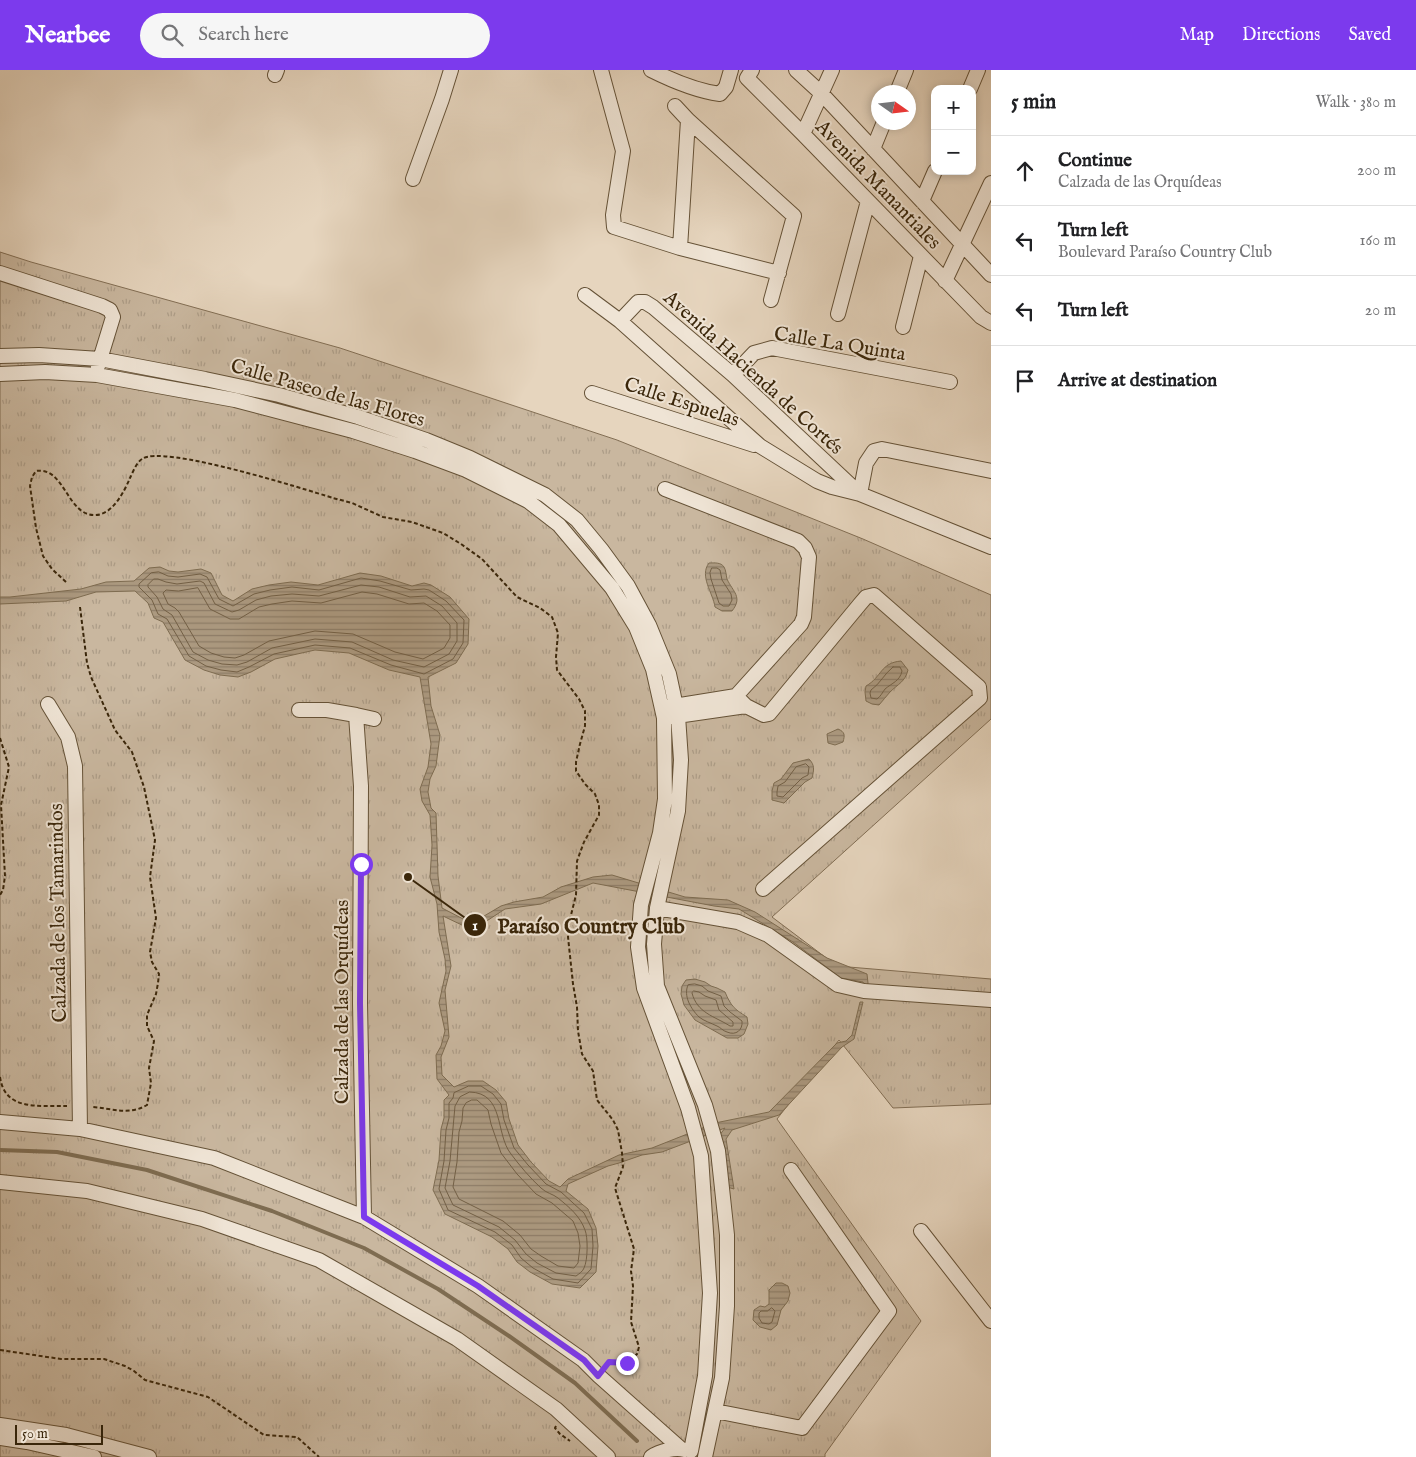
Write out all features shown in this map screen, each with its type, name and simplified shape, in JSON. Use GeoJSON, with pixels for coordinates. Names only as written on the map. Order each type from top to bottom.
{"type":"FeatureCollection","features":[{"type":"Feature","properties":{"kind":"street"},"geometry":{"type":"LineString","coordinates":[[413,179],[451,70]]}},
{"type":"Feature","properties":{"kind":"street"},"geometry":{"type":"LineString","coordinates":[[601,70],[623,150],[613,215],[614,227],[680,248],[779,273]]}},
{"type":"Feature","properties":{"kind":"street"},"geometry":{"type":"LineString","coordinates":[[651,70],[662,76],[702,90],[720,94],[726,87],[731,70]]}},
{"type":"Feature","properties":{"kind":"street","name":"Avenida Manantiales"},"geometry":{"type":"LineString","coordinates":[[752,70],[746,78],[803,134],[981,318],[991,323]]}},
{"type":"Feature","properties":{"kind":"street","name":"Avenida Manantiales"},"geometry":{"type":"LineString","coordinates":[[796,70],[991,274]]}},
{"type":"Feature","properties":{"kind":"street"},"geometry":{"type":"LineString","coordinates":[[803,134],[832,70]]}},
{"type":"Feature","properties":{"kind":"street"},"geometry":{"type":"LineString","coordinates":[[900,85],[906,70]]}},
{"type":"Feature","properties":{"kind":"street"},"geometry":{"type":"LineString","coordinates":[[972,85],[978,70]]}},
{"type":"Feature","properties":{"kind":"street"},"geometry":{"type":"LineString","coordinates":[[675,106],[794,216],[771,300]]}},
{"type":"Feature","properties":{"kind":"street"},"geometry":{"type":"LineString","coordinates":[[680,248],[688,120]]}},
{"type":"Feature","properties":{"kind":"street"},"geometry":{"type":"LineString","coordinates":[[873,149],[881,130]]}},
{"type":"Feature","properties":{"kind":"street"},"geometry":{"type":"LineString","coordinates":[[922,201],[933,175]]}},
{"type":"Feature","properties":{"kind":"street"},"geometry":{"type":"LineString","coordinates":[[945,281],[991,183]]}},
{"type":"Feature","properties":{"kind":"street"},"geometry":{"type":"LineString","coordinates":[[838,314],[868,201]]}},
{"type":"Feature","properties":{"kind":"street"},"geometry":{"type":"LineString","coordinates":[[903,327],[921,256]]}},
{"type":"Feature","properties":{"kind":"street"},"geometry":{"type":"LineString","coordinates":[[0,273],[110,310],[113,316],[97,375]]}},
{"type":"Feature","properties":{"kind":"street"},"geometry":{"type":"LineString","coordinates":[[585,295],[620,321]]}},
{"type":"Feature","properties":{"kind":"street","name":"Avenida Hacienda de Cortés"},"geometry":{"type":"LineString","coordinates":[[860,494],[733,375],[653,307],[645,302],[638,302],[620,321],[760,446],[817,481],[860,494],[991,547]]}},
{"type":"Feature","properties":{"kind":"street","name":"Calle La Quinta"},"geometry":{"type":"LineString","coordinates":[[733,375],[754,353],[772,348],[950,382]]}},
{"type":"Feature","properties":{"kind":"street","name":"Calle Paseo de las Flores"},"geometry":{"type":"LineString","coordinates":[[0,356],[39,354],[100,359],[279,395],[358,417],[426,440],[546,494],[577,520],[628,586],[649,625],[669,674],[671,712],[665,799],[660,833],[641,905],[638,948],[644,988],[688,1108],[701,1156],[710,1293],[705,1376],[694,1453]]}},
{"type":"Feature","properties":{"kind":"street","name":"Calle Paseo de las Flores"},"geometry":{"type":"LineString","coordinates":[[0,374],[45,372],[97,375],[235,400],[415,450],[466,470],[528,502],[559,525],[612,588],[636,627],[671,712],[681,760],[678,811],[657,908],[654,944],[658,986],[705,1105],[718,1151],[728,1234],[727,1306],[722,1378],[715,1411],[694,1453]]}},
{"type":"Feature","properties":{"kind":"street","name":"Calle Espuelas"},"geometry":{"type":"LineString","coordinates":[[592,393],[760,446]]}},
{"type":"Feature","properties":{"kind":"street"},"geometry":{"type":"LineString","coordinates":[[354,432],[358,417]]}},
{"type":"Feature","properties":{"kind":"street"},"geometry":{"type":"LineString","coordinates":[[860,494],[866,464],[874,451],[882,449],[991,471]]}},
{"type":"Feature","properties":{"kind":"street"},"geometry":{"type":"LineString","coordinates":[[665,489],[798,541],[805,548],[809,557],[804,617],[801,624],[741,701]]}},
{"type":"Feature","properties":{"kind":"street"},"geometry":{"type":"LineString","coordinates":[[671,712],[741,701],[764,715],[769,714],[860,604],[866,598],[874,595],[979,687],[980,698],[762,889]]}},
{"type":"Feature","properties":{"kind":"street","name":"Calzada de los Tamarindos"},"geometry":{"type":"LineString","coordinates":[[48,704],[68,737],[75,766],[80,1128]]}},
{"type":"Feature","properties":{"kind":"street"},"geometry":{"type":"LineString","coordinates":[[299,710],[327,710],[374,719]]}},
{"type":"Feature","properties":{"kind":"street","name":"Calzada de las Orquídeas"},"geometry":{"type":"LineString","coordinates":[[356,715],[361,786],[360,1003],[364,1217]]}},
{"type":"Feature","properties":{"kind":"street"},"geometry":{"type":"LineString","coordinates":[[657,908],[738,922],[768,935],[838,985],[864,991],[991,1000]]}},
{"type":"Feature","properties":{"kind":"street"},"geometry":{"type":"LineString","coordinates":[[640,925],[656,924]]}},
{"type":"Feature","properties":{"kind":"street"},"geometry":{"type":"LineString","coordinates":[[0,1122],[80,1128],[214,1158],[364,1217],[478,1286],[584,1360],[598,1376],[694,1453]]}},
{"type":"Feature","properties":{"kind":"street"},"geometry":{"type":"LineString","coordinates":[[715,1411],[802,1428],[889,1312],[791,1170]]}},
{"type":"Feature","properties":{"kind":"street"},"geometry":{"type":"LineString","coordinates":[[0,1182],[87,1191],[202,1219],[319,1260],[457,1339],[556,1409],[608,1457]]}},
{"type":"Feature","properties":{"kind":"street"},"geometry":{"type":"LineString","coordinates":[[921,1231],[991,1321]]}},
{"type":"Feature","properties":{"kind":"street"},"geometry":{"type":"LineString","coordinates":[[709,1270],[727,1271]]}},
{"type":"Feature","properties":{"kind":"street"},"geometry":{"type":"LineString","coordinates":[[0,1425],[94,1457]]}},
{"type":"Feature","properties":{"kind":"street"},"geometry":{"type":"LineString","coordinates":[[0,1438],[28,1435],[66,1435],[149,1457]]}},
{"type":"Feature","properties":{"kind":"street"},"geometry":{"type":"LineString","coordinates":[[651,1457],[657,1453],[694,1453]]}},
{"type":"Feature","properties":{"kind":"path"},"geometry":{"type":"LineString","coordinates":[[66,582],[52,569],[43,556],[36,528],[30,486],[36,471],[42,470],[55,477],[77,507],[87,514],[95,516],[107,513],[114,506],[126,488],[138,463],[143,458],[151,456],[182,458],[217,465],[352,503],[383,517],[412,522],[443,533],[482,559],[518,597],[540,608],[552,617],[558,633],[557,670],[579,699],[585,711],[585,726],[578,753],[576,771],[595,794],[599,805],[599,815],[584,842],[577,861],[576,895],[569,923],[568,937],[577,1007],[578,1031],[582,1054],[593,1071],[598,1100],[618,1130],[623,1167],[615,1188],[634,1249],[631,1271],[633,1286],[631,1322],[639,1347],[637,1354],[627,1363],[609,1362],[598,1376]]}},
{"type":"Feature","properties":{"kind":"path"},"geometry":{"type":"LineString","coordinates":[[0,1077],[1,1084],[11,1098],[22,1105],[102,1108],[127,1112],[140,1110],[147,1106],[151,1083],[149,1068],[154,1041],[148,1026],[147,1015],[156,994],[159,974],[152,962],[150,952],[156,918],[150,878],[155,840],[144,787],[132,752],[115,730],[91,677],[87,663],[80,607]]}},
{"type":"Feature","properties":{"kind":"path"},"geometry":{"type":"LineString","coordinates":[[0,738],[9,768],[1,804],[6,876],[0,895]]}},
{"type":"Feature","properties":{"kind":"path"},"geometry":{"type":"LineString","coordinates":[[0,1350],[61,1359],[104,1359],[134,1371],[145,1380],[208,1397],[264,1435],[297,1437],[319,1457]]}},
{"type":"Feature","properties":{"kind":"green space"},"geometry":{"type":"Polygon","coordinates":[[[0,252],[340,348],[617,440],[863,539],[991,595],[991,719],[772,917],[837,966],[991,979],[991,1104],[893,1108],[839,1040],[777,1119],[921,1321],[825,1454],[825,1457],[0,1457],[0,252]]]}},
{"type":"Feature","properties":{"kind":"water"},"geometry":{"type":"Polygon","coordinates":[[[709,563],[723,565],[725,568],[727,579],[737,598],[732,611],[722,611],[715,607],[705,573],[709,563]]]}},
{"type":"Feature","properties":{"kind":"water"},"geometry":{"type":"Polygon","coordinates":[[[160,567],[169,571],[178,572],[201,569],[211,573],[222,595],[233,601],[252,589],[269,585],[291,582],[318,585],[360,573],[381,576],[412,586],[424,583],[431,585],[450,597],[469,619],[468,644],[456,663],[428,677],[431,706],[440,735],[436,766],[430,779],[428,792],[431,808],[436,813],[438,876],[442,908],[467,921],[479,919],[501,906],[543,897],[561,887],[593,877],[612,875],[685,897],[728,900],[755,912],[827,958],[867,974],[868,983],[866,991],[863,982],[841,978],[793,942],[739,909],[593,883],[541,904],[505,909],[482,924],[466,927],[443,916],[451,966],[445,990],[449,1037],[441,1057],[442,1075],[454,1087],[468,1081],[483,1081],[496,1090],[506,1102],[509,1119],[518,1145],[549,1181],[560,1187],[568,1179],[619,1155],[652,1148],[715,1123],[769,1112],[837,1043],[846,1041],[852,1035],[860,1002],[863,1002],[854,1039],[842,1047],[779,1115],[732,1130],[726,1139],[734,1189],[727,1187],[719,1136],[725,1128],[662,1152],[642,1155],[608,1166],[568,1184],[566,1191],[588,1209],[596,1228],[598,1246],[596,1272],[580,1288],[552,1284],[530,1272],[517,1262],[508,1249],[492,1237],[445,1214],[433,1190],[439,1160],[444,1100],[449,1095],[437,1079],[436,1055],[441,1046],[445,1031],[439,1003],[446,971],[439,932],[437,904],[430,877],[432,845],[430,815],[422,801],[420,789],[428,767],[431,744],[420,677],[389,670],[349,653],[315,650],[275,659],[238,677],[220,675],[204,670],[185,660],[163,622],[154,618],[148,603],[135,591],[96,592],[66,601],[0,604],[0,597],[81,589],[106,582],[134,581],[149,568],[160,567]]]}},
{"type":"Feature","properties":{"kind":"water"},"geometry":{"type":"Polygon","coordinates":[[[901,661],[908,670],[903,680],[879,705],[866,701],[866,686],[889,664],[901,661]]]}},
{"type":"Feature","properties":{"kind":"water"},"geometry":{"type":"Polygon","coordinates":[[[838,729],[844,734],[843,742],[835,745],[828,743],[827,734],[838,729]]]}},
{"type":"Feature","properties":{"kind":"water"},"geometry":{"type":"Polygon","coordinates":[[[809,759],[814,768],[812,778],[805,782],[784,803],[772,800],[774,783],[781,779],[793,763],[809,759]]]}},
{"type":"Feature","properties":{"kind":"water"},"geometry":{"type":"Polygon","coordinates":[[[695,979],[725,992],[733,1007],[747,1017],[748,1024],[744,1034],[738,1038],[727,1038],[695,1020],[684,1005],[681,994],[682,986],[686,980],[695,979]]]}},
{"type":"Feature","properties":{"kind":"water"},"geometry":{"type":"Polygon","coordinates":[[[776,1283],[788,1286],[790,1293],[788,1301],[781,1310],[777,1325],[771,1330],[760,1327],[753,1320],[754,1310],[769,1304],[769,1290],[776,1283]]]}},
{"type":"Feature","properties":{"kind":"waterway"},"geometry":{"type":"LineString","coordinates":[[0,1150],[57,1152],[147,1170],[272,1211],[364,1248],[438,1289],[509,1336],[575,1383],[637,1441]]}},
{"type":"Feature","properties":{"kind":"place","name":"Paraíso Country Club"},"geometry":{"type":"Point","coordinates":[408,877]}},
{"type":"Feature","properties":{"kind":"route"},"geometry":{"type":"LineString","coordinates":[[361,864],[360,1003],[364,1217],[478,1286],[584,1360],[598,1376],[609,1362],[627,1363]]}}]}
